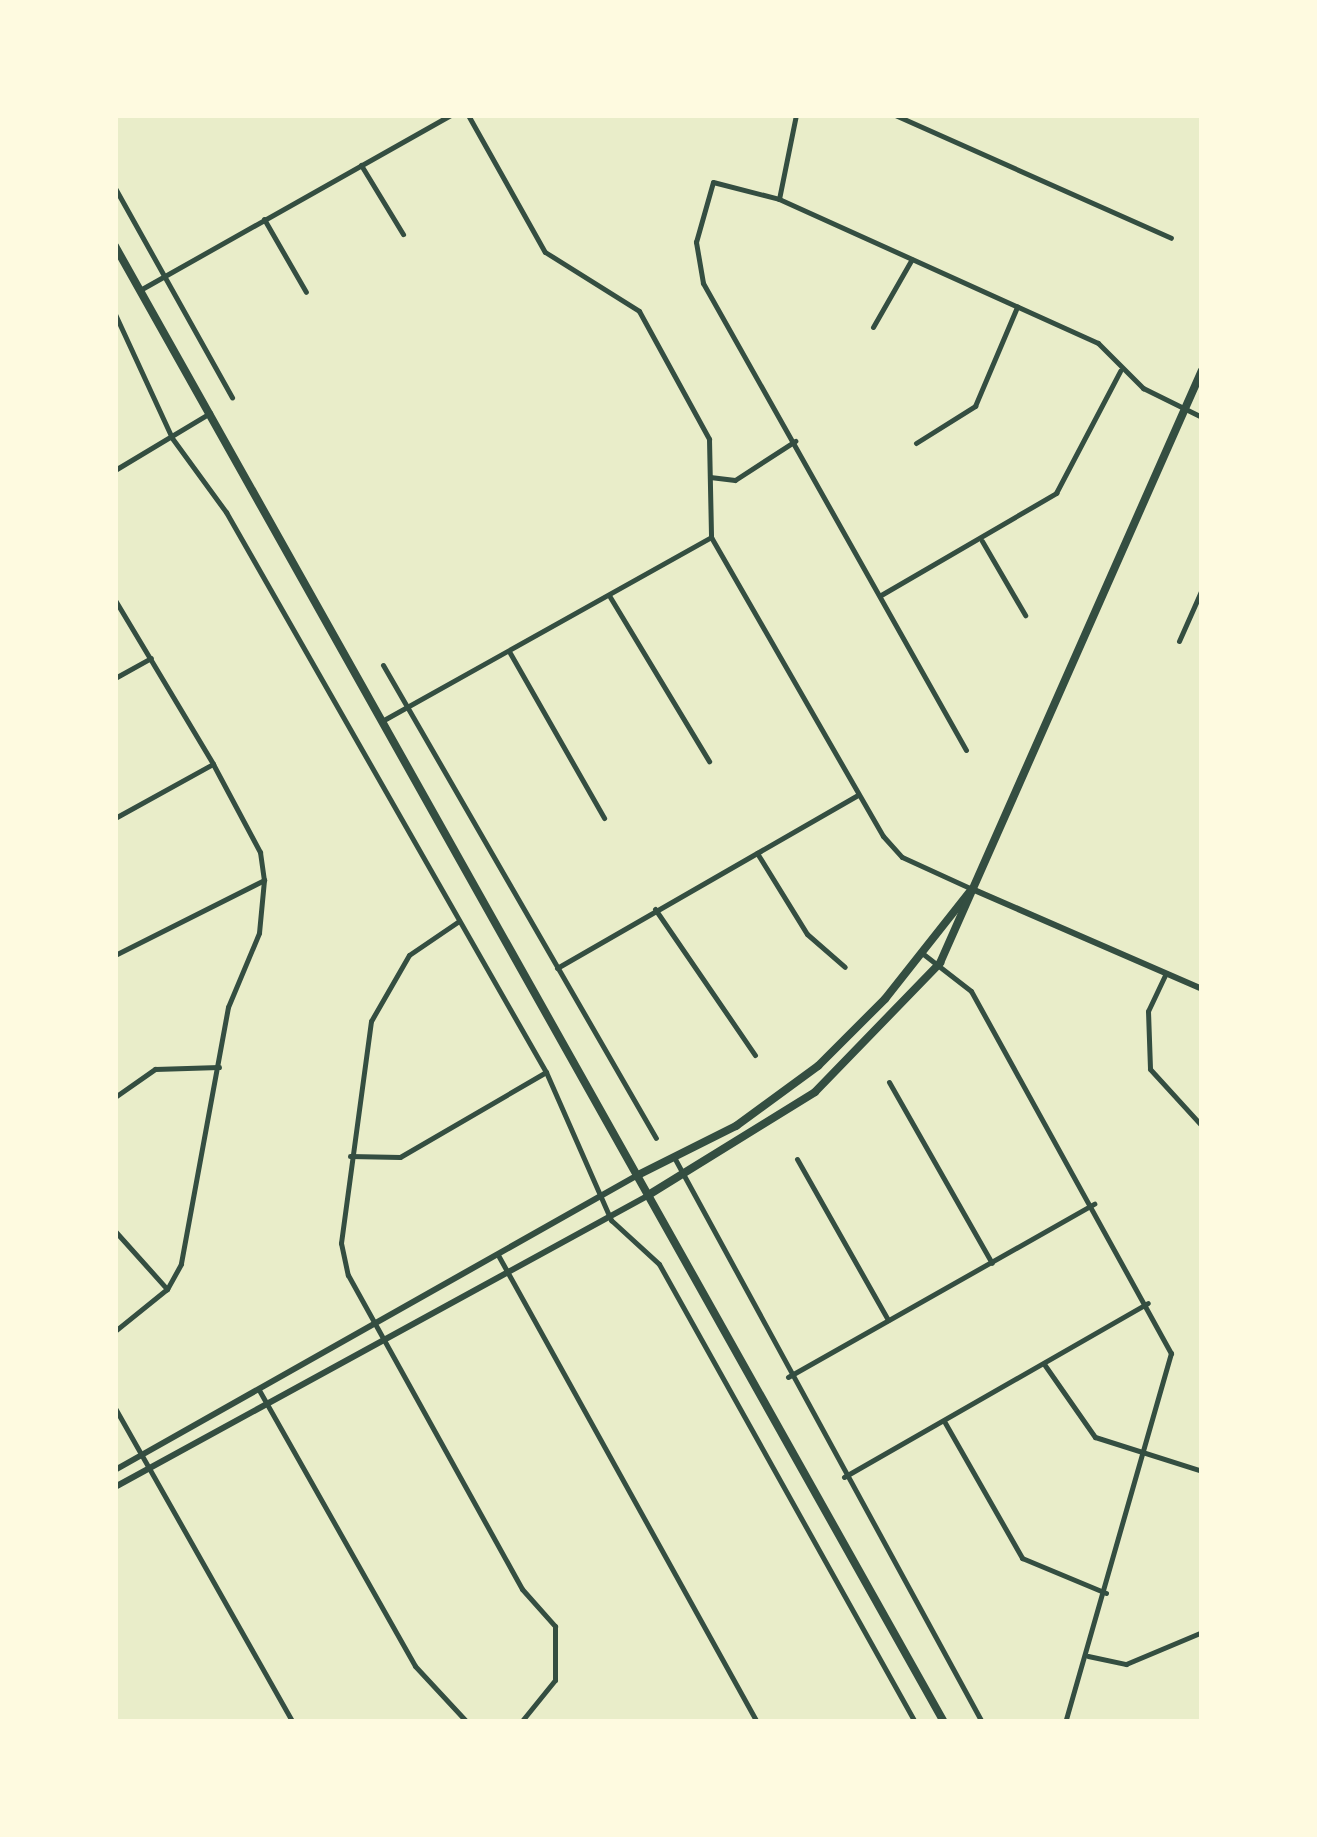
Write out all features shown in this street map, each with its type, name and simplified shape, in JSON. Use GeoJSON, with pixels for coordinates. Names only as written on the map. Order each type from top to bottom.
{"type":"FeatureCollection","features":[{"type":"Feature","properties":{"kind":"main road"},"geometry":{"type":"LineString","coordinates":[[115,246],[944,1722]]}},
{"type":"Feature","properties":{"kind":"main road"},"geometry":{"type":"LineString","coordinates":[[638,1175],[688,1154],[818,1066],[922,953],[972,888],[1202,370]]}},
{"type":"Feature","properties":{"kind":"main road"},"geometry":{"type":"LineString","coordinates":[[650,1194],[686,1179],[847,1066],[940,963],[974,904],[972,888]]}},
{"type":"Feature","properties":{"kind":"street"},"geometry":{"type":"LineString","coordinates":[[140,290],[451,115]]}},
{"type":"Feature","properties":{"kind":"street"},"geometry":{"type":"LineString","coordinates":[[468,115],[545,252],[639,311],[710,439],[711,536],[858,794],[902,857],[1202,990]]}},
{"type":"Feature","properties":{"kind":"street"},"geometry":{"type":"LineString","coordinates":[[778,200],[796,115]]}},
{"type":"Feature","properties":{"kind":"street"},"geometry":{"type":"LineString","coordinates":[[895,115],[1171,238]]}},
{"type":"Feature","properties":{"kind":"street"},"geometry":{"type":"LineString","coordinates":[[362,164],[402,234]]}},
{"type":"Feature","properties":{"kind":"street"},"geometry":{"type":"LineString","coordinates":[[966,750],[704,283],[696,242],[712,182],[778,200],[1098,343],[1120,372],[1202,417]]}},
{"type":"Feature","properties":{"kind":"street"},"geometry":{"type":"LineString","coordinates":[[115,188],[232,398]]}},
{"type":"Feature","properties":{"kind":"street"},"geometry":{"type":"LineString","coordinates":[[264,219],[306,292]]}},
{"type":"Feature","properties":{"kind":"street"},"geometry":{"type":"LineString","coordinates":[[873,327],[912,260]]}},
{"type":"Feature","properties":{"kind":"street"},"geometry":{"type":"LineString","coordinates":[[916,442],[975,406],[1017,307]]}},
{"type":"Feature","properties":{"kind":"street"},"geometry":{"type":"LineString","coordinates":[[115,314],[172,438],[226,512],[546,1072],[611,1220],[659,1264],[915,1722]]}},
{"type":"Feature","properties":{"kind":"street"},"geometry":{"type":"LineString","coordinates":[[881,595],[982,541],[1056,492],[1120,372]]}},
{"type":"Feature","properties":{"kind":"street"},"geometry":{"type":"LineString","coordinates":[[115,470],[210,414]]}},
{"type":"Feature","properties":{"kind":"street"},"geometry":{"type":"LineString","coordinates":[[710,478],[735,480],[795,440]]}},
{"type":"Feature","properties":{"kind":"street"},"geometry":{"type":"LineString","coordinates":[[380,723],[610,597],[711,536]]}},
{"type":"Feature","properties":{"kind":"street"},"geometry":{"type":"LineString","coordinates":[[982,541],[1025,615]]}},
{"type":"Feature","properties":{"kind":"street"},"geometry":{"type":"LineString","coordinates":[[1179,641],[1202,589]]}},
{"type":"Feature","properties":{"kind":"street"},"geometry":{"type":"LineString","coordinates":[[610,597],[708,761]]}},
{"type":"Feature","properties":{"kind":"street"},"geometry":{"type":"LineString","coordinates":[[115,600],[213,764],[260,852],[264,880],[259,933],[228,1008],[191,1232],[166,1290],[115,1331]]}},
{"type":"Feature","properties":{"kind":"street"},"geometry":{"type":"LineString","coordinates":[[510,653],[604,818]]}},
{"type":"Feature","properties":{"kind":"street"},"geometry":{"type":"LineString","coordinates":[[115,678],[151,658]]}},
{"type":"Feature","properties":{"kind":"street"},"geometry":{"type":"LineString","coordinates":[[384,665],[656,1138]]}},
{"type":"Feature","properties":{"kind":"street"},"geometry":{"type":"LineString","coordinates":[[115,818],[213,764]]}},
{"type":"Feature","properties":{"kind":"street"},"geometry":{"type":"LineString","coordinates":[[557,968],[858,794]]}},
{"type":"Feature","properties":{"kind":"street"},"geometry":{"type":"LineString","coordinates":[[757,853],[808,934],[845,967]]}},
{"type":"Feature","properties":{"kind":"street"},"geometry":{"type":"LineString","coordinates":[[115,955],[264,880]]}},
{"type":"Feature","properties":{"kind":"street"},"geometry":{"type":"LineString","coordinates":[[655,910],[755,1055]]}},
{"type":"Feature","properties":{"kind":"street"},"geometry":{"type":"LineString","coordinates":[[459,921],[408,956],[385,986],[350,1156],[341,1243],[386,1344],[522,1588],[555,1626],[555,1680],[521,1722]]}},
{"type":"Feature","properties":{"kind":"street"},"geometry":{"type":"LineString","coordinates":[[922,953],[940,963],[970,991],[1094,1204],[1172,1353],[1088,1656],[1064,1722]]}},
{"type":"Feature","properties":{"kind":"street"},"geometry":{"type":"LineString","coordinates":[[1166,973],[1148,1011],[1150,1069],[1202,1126]]}},
{"type":"Feature","properties":{"kind":"street"},"geometry":{"type":"LineString","coordinates":[[115,1097],[155,1069],[218,1067]]}},
{"type":"Feature","properties":{"kind":"street"},"geometry":{"type":"LineString","coordinates":[[350,1156],[400,1157],[546,1072]]}},
{"type":"Feature","properties":{"kind":"street"},"geometry":{"type":"LineString","coordinates":[[889,1082],[992,1263]]}},
{"type":"Feature","properties":{"kind":"street"},"geometry":{"type":"LineString","coordinates":[[675,1160],[788,1377],[982,1722]]}},
{"type":"Feature","properties":{"kind":"street"},"geometry":{"type":"LineString","coordinates":[[796,1160],[888,1320]]}},
{"type":"Feature","properties":{"kind":"street"},"geometry":{"type":"LineString","coordinates":[[115,1470],[638,1175]]}},
{"type":"Feature","properties":{"kind":"street"},"geometry":{"type":"LineString","coordinates":[[115,1487],[270,1408],[611,1220],[650,1194]]}},
{"type":"Feature","properties":{"kind":"street"},"geometry":{"type":"LineString","coordinates":[[788,1377],[1094,1204]]}},
{"type":"Feature","properties":{"kind":"street"},"geometry":{"type":"LineString","coordinates":[[115,1231],[166,1290]]}},
{"type":"Feature","properties":{"kind":"street"},"geometry":{"type":"LineString","coordinates":[[498,1255],[757,1722]]}},
{"type":"Feature","properties":{"kind":"street"},"geometry":{"type":"LineString","coordinates":[[844,1477],[1148,1303]]}},
{"type":"Feature","properties":{"kind":"street"},"geometry":{"type":"LineString","coordinates":[[1044,1364],[1078,1422],[1145,1455],[1202,1471]]}},
{"type":"Feature","properties":{"kind":"street"},"geometry":{"type":"LineString","coordinates":[[260,1390],[415,1666],[467,1722]]}},
{"type":"Feature","properties":{"kind":"street"},"geometry":{"type":"LineString","coordinates":[[115,1408],[144,1453],[292,1722]]}},
{"type":"Feature","properties":{"kind":"street"},"geometry":{"type":"LineString","coordinates":[[944,1421],[1022,1558],[1106,1593]]}},
{"type":"Feature","properties":{"kind":"street"},"geometry":{"type":"LineString","coordinates":[[1088,1656],[1126,1664],[1202,1632]]}}]}
